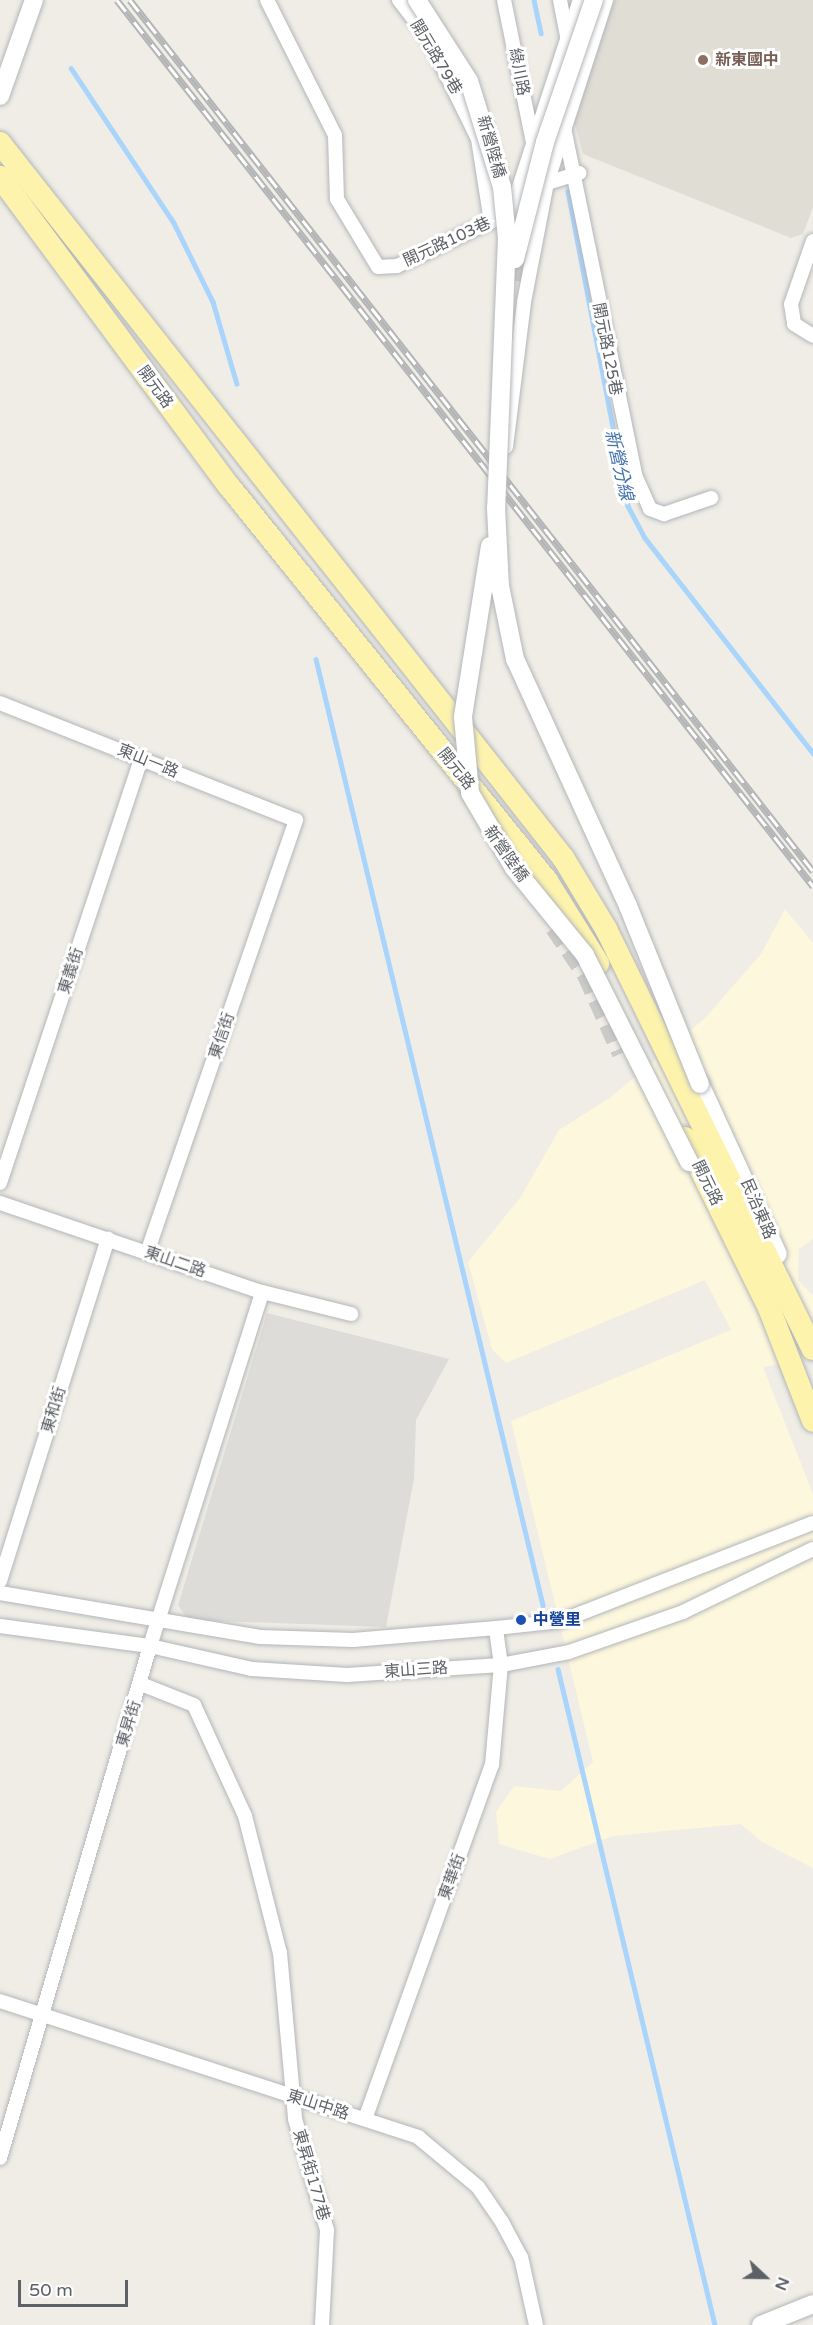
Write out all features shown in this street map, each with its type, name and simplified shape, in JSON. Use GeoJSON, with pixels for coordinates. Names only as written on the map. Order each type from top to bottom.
{"type":"FeatureCollection","features":[{"type":"Feature","properties":{"kind":"main road","name":"開元路"},"geometry":{"type":"LineString","coordinates":[[0,143],[564,859],[606,929],[813,1349]]}},
{"type":"Feature","properties":{"kind":"main road","name":"開元路"},"geometry":{"type":"LineString","coordinates":[[0,177],[229,486],[546,881],[597,960],[769,1308],[813,1423]]}},
{"type":"Feature","properties":{"kind":"street"},"geometry":{"type":"LineString","coordinates":[[0,96],[34,0]]}},
{"type":"Feature","properties":{"kind":"street","name":"開元路103巷"},"geometry":{"type":"LineString","coordinates":[[267,0],[335,135],[337,199],[378,267],[397,266],[510,212],[547,183],[577,176]]}},
{"type":"Feature","properties":{"kind":"street","name":"開元路79巷"},"geometry":{"type":"LineString","coordinates":[[399,0],[429,39],[478,139],[491,222]]}},
{"type":"Feature","properties":{"kind":"street","name":"新營陸橋"},"geometry":{"type":"LineString","coordinates":[[417,0],[469,81],[490,134],[507,238],[496,508],[500,586],[515,659],[628,906],[700,1084]]}},
{"type":"Feature","properties":{"kind":"street","name":"綠川路"},"geometry":{"type":"LineString","coordinates":[[504,0],[534,144]]}},
{"type":"Feature","properties":{"kind":"street"},"geometry":{"type":"LineString","coordinates":[[560,0],[567,38]]}},
{"type":"Feature","properties":{"kind":"street"},"geometry":{"type":"LineString","coordinates":[[510,212],[580,0]]}},
{"type":"Feature","properties":{"kind":"street","name":"新營陸橋"},"geometry":{"type":"LineString","coordinates":[[505,310],[532,186],[594,0]]}},
{"type":"Feature","properties":{"kind":"street"},"geometry":{"type":"LineString","coordinates":[[506,447],[524,302],[547,183],[563,123],[606,0]]}},
{"type":"Feature","properties":{"kind":"street","name":"開元路125巷"},"geometry":{"type":"LineString","coordinates":[[563,123],[577,176],[635,474],[650,509],[664,514],[711,498]]}},
{"type":"Feature","properties":{"kind":"street"},"geometry":{"type":"LineString","coordinates":[[813,242],[792,296],[791,315],[794,324],[813,336]]}},
{"type":"Feature","properties":{"kind":"street","name":"新營陸橋"},"geometry":{"type":"LineString","coordinates":[[496,508],[463,717],[470,793],[513,868],[585,955],[689,1162]]}},
{"type":"Feature","properties":{"kind":"street","name":"東山一路"},"geometry":{"type":"LineString","coordinates":[[0,703],[296,820]]}},
{"type":"Feature","properties":{"kind":"street","name":"東義街"},"geometry":{"type":"LineString","coordinates":[[0,1184],[141,759]]}},
{"type":"Feature","properties":{"kind":"street","name":"東信街"},"geometry":{"type":"LineString","coordinates":[[147,1252],[296,820]]}},
{"type":"Feature","properties":{"kind":"street"},"geometry":{"type":"LineString","coordinates":[[594,839],[619,864]]}},
{"type":"Feature","properties":{"kind":"street","name":"民治東路"},"geometry":{"type":"LineString","coordinates":[[700,1084],[813,1336]]}},
{"type":"Feature","properties":{"kind":"street","name":"開元路"},"geometry":{"type":"LineString","coordinates":[[689,1162],[813,1423]]}},
{"type":"Feature","properties":{"kind":"street","name":"東山二路"},"geometry":{"type":"LineString","coordinates":[[0,1203],[262,1292],[351,1314]]}},
{"type":"Feature","properties":{"kind":"street","name":"東和街"},"geometry":{"type":"LineString","coordinates":[[0,1581],[108,1239]]}},
{"type":"Feature","properties":{"kind":"street","name":"東昇街"},"geometry":{"type":"LineString","coordinates":[[0,2158],[141,1684],[150,1646],[161,1620],[262,1292]]}},
{"type":"Feature","properties":{"kind":"street"},"geometry":{"type":"LineString","coordinates":[[0,1593],[260,1637],[353,1640],[496,1628],[561,1621],[813,1523]]}},
{"type":"Feature","properties":{"kind":"street","name":"東山三路"},"geometry":{"type":"LineString","coordinates":[[0,1626],[150,1646],[252,1669],[347,1675],[501,1665],[569,1652],[683,1612],[813,1549]]}},
{"type":"Feature","properties":{"kind":"street","name":"東華街"},"geometry":{"type":"LineString","coordinates":[[365,2119],[492,1765],[501,1665],[496,1628]]}},
{"type":"Feature","properties":{"kind":"street"},"geometry":{"type":"LineString","coordinates":[[141,1684],[194,1705],[244,1816],[280,1953],[294,2097]]}},
{"type":"Feature","properties":{"kind":"street","name":"東山中路"},"geometry":{"type":"LineString","coordinates":[[0,2001],[418,2137],[478,2187],[521,2257],[536,2325]]}},
{"type":"Feature","properties":{"kind":"street","name":"東昇街177巷"},"geometry":{"type":"LineString","coordinates":[[294,2097],[304,2161],[327,2230],[322,2325]]}},
{"type":"Feature","properties":{"kind":"street"},"geometry":{"type":"LineString","coordinates":[[761,2325],[813,2304]]}},
{"type":"Feature","properties":{"kind":"shaded area","name":"新東國中"},"geometry":{"type":"Polygon","coordinates":[[[614,0],[813,0],[813,207],[803,234],[791,238],[583,154],[574,121],[614,0]]]}},
{"type":"Feature","properties":{"kind":"shaded area"},"geometry":{"type":"Polygon","coordinates":[[[785,909],[813,943],[813,1239],[799,1249],[798,1280],[813,1296],[813,1359],[763,1367],[813,1494],[813,1868],[762,1842],[741,1824],[613,1836],[550,1859],[499,1844],[496,1812],[514,1786],[561,1791],[593,1762],[511,1421],[731,1330],[705,1280],[506,1363],[492,1349],[468,1262],[520,1198],[559,1130],[611,1097],[705,1018],[761,954],[785,909]]]}},
{"type":"Feature","properties":{"kind":"shaded area"},"geometry":{"type":"Polygon","coordinates":[[[267,1313],[449,1359],[416,1420],[414,1479],[386,1627],[188,1620],[178,1605],[267,1313]]]}},
{"type":"Feature","properties":{"kind":"waterway","name":"新營分線"},"geometry":{"type":"LineString","coordinates":[[534,0],[541,33]]}},
{"type":"Feature","properties":{"kind":"waterway"},"geometry":{"type":"LineString","coordinates":[[71,68],[174,223],[213,302],[237,384]]}},
{"type":"Feature","properties":{"kind":"waterway","name":"新營分線"},"geometry":{"type":"LineString","coordinates":[[568,191],[628,506],[645,538],[813,753]]}},
{"type":"Feature","properties":{"kind":"waterway"},"geometry":{"type":"LineString","coordinates":[[316,659],[543,1605]]}},
{"type":"Feature","properties":{"kind":"waterway"},"geometry":{"type":"LineString","coordinates":[[558,1669],[715,2325]]}},
{"type":"Feature","properties":{"kind":"tunnel"},"geometry":{"type":"LineString","coordinates":[[523,282],[529,226]]}},
{"type":"Feature","properties":{"kind":"tunnel"},"geometry":{"type":"LineString","coordinates":[[554,928],[586,975],[621,1054]]}},
{"type":"Feature","properties":{"kind":"railway"},"geometry":{"type":"LineString","coordinates":[[117,0],[813,886]]}},
{"type":"Feature","properties":{"kind":"railway"},"geometry":{"type":"LineString","coordinates":[[130,0],[813,871]]}},
{"type":"Feature","properties":{"kind":"place","name":"新東國中"},"geometry":{"type":"Point","coordinates":[703,60]}},
{"type":"Feature","properties":{"kind":"place","name":"中營里"},"geometry":{"type":"Point","coordinates":[521,1620]}}]}
